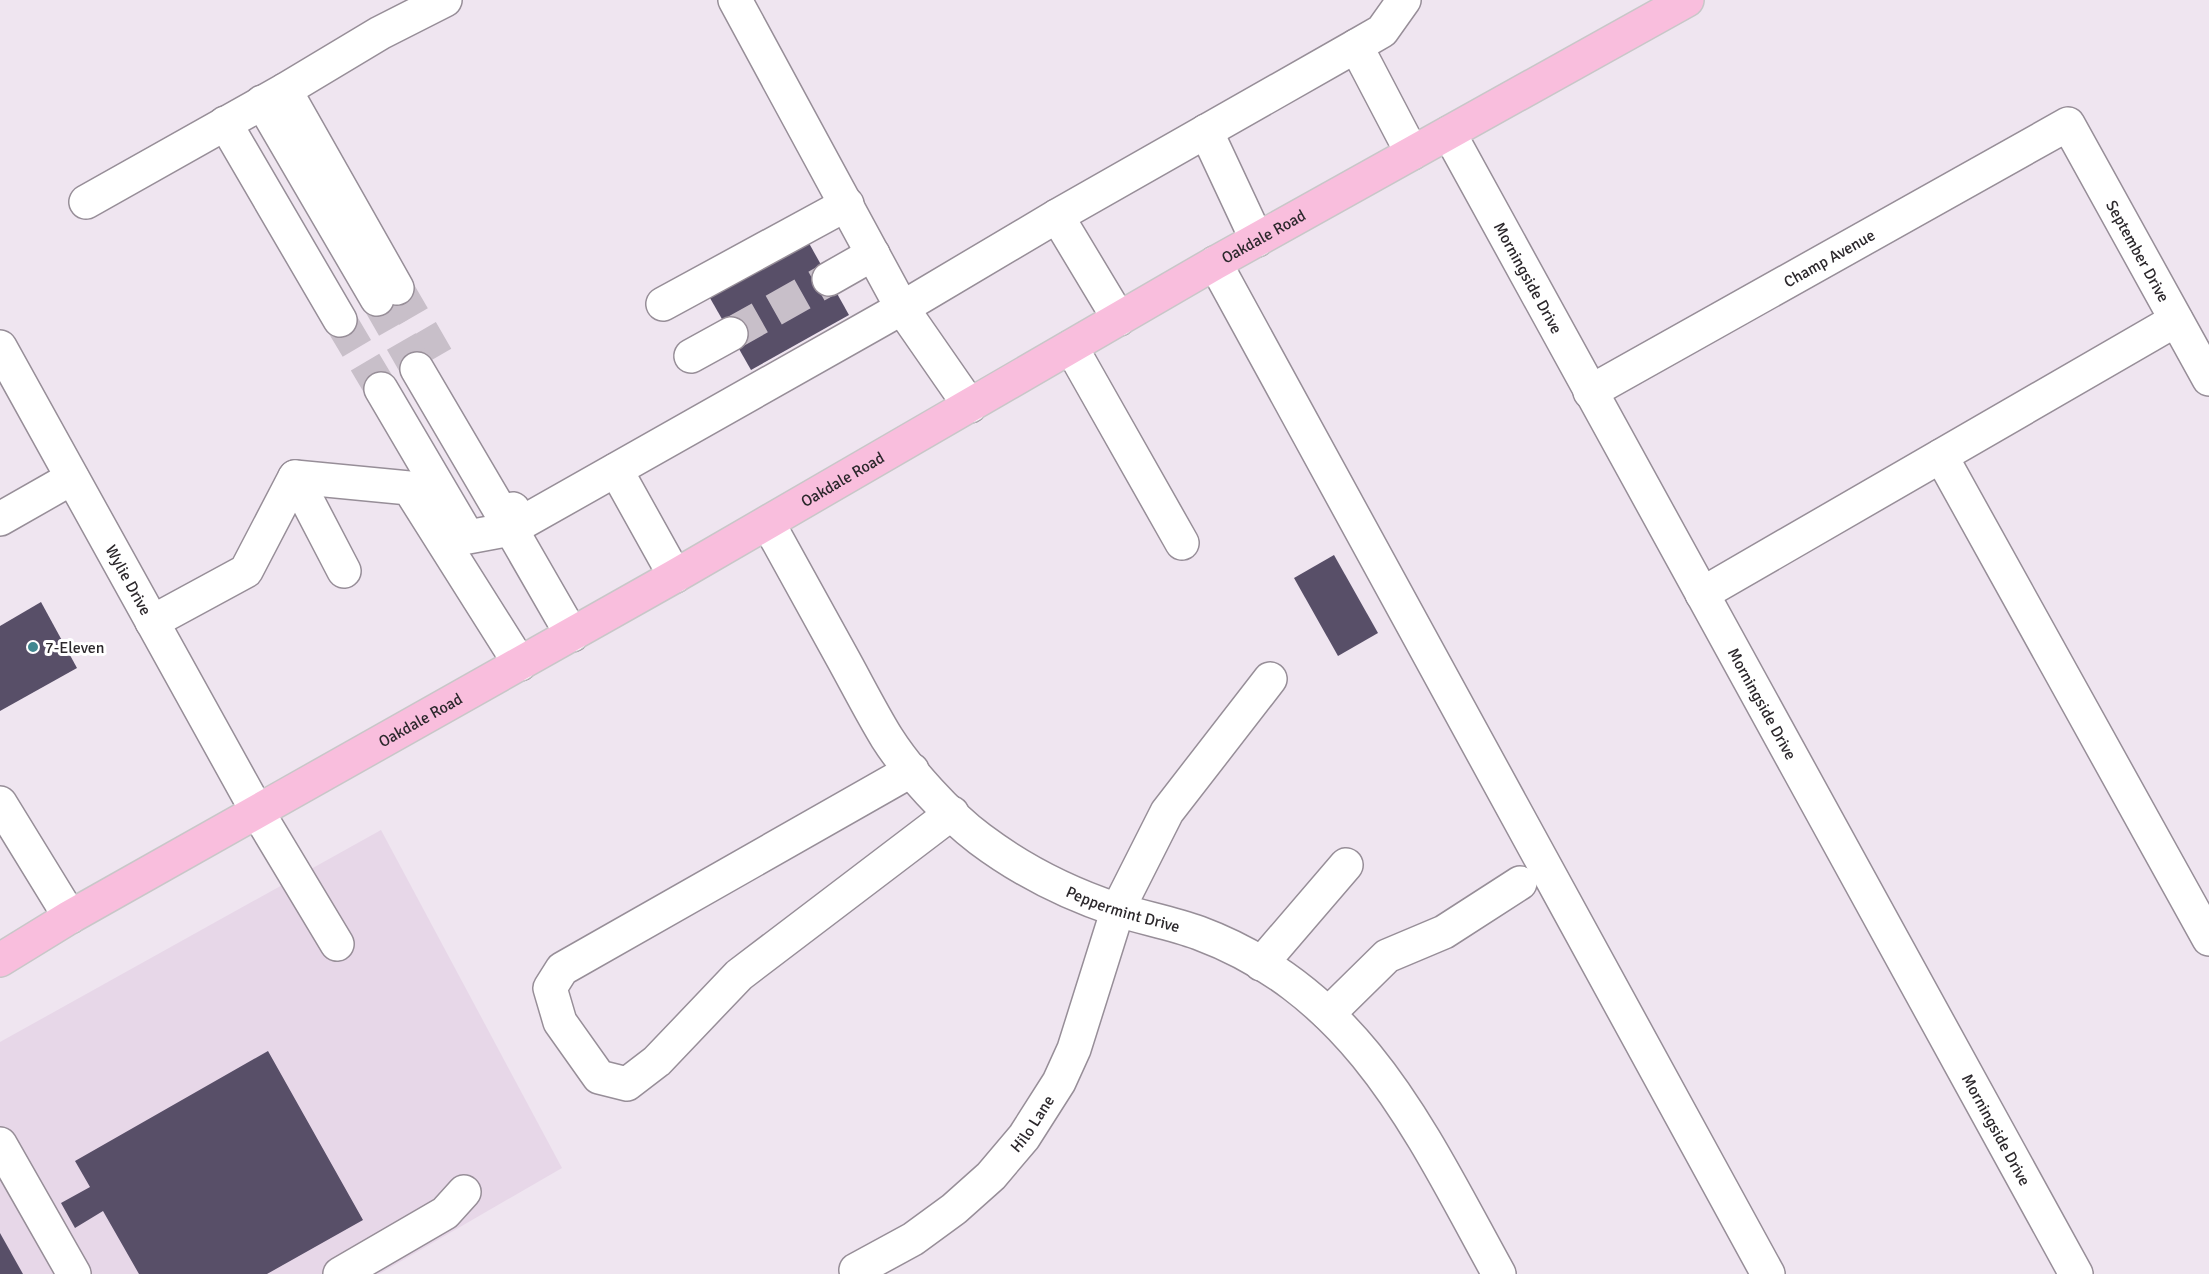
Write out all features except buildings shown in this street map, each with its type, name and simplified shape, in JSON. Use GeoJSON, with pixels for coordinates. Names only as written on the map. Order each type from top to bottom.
{"type":"FeatureCollection","features":[{"type":"Feature","properties":{"kind":"main road","name":"Oakdale Road"},"geometry":{"type":"LineString","coordinates":[[0,960],[70,917],[768,523],[1215,263],[1687,0]]}},
{"type":"Feature","properties":{"kind":"street"},"geometry":{"type":"LineString","coordinates":[[86,201],[380,33],[444,0]]}},
{"type":"Feature","properties":{"kind":"street"},"geometry":{"type":"LineString","coordinates":[[735,0],[902,308],[970,406]]}},
{"type":"Feature","properties":{"kind":"street"},"geometry":{"type":"LineString","coordinates":[[572,635],[511,529],[515,493],[409,373],[484,519],[511,529],[902,308],[1382,31],[1404,0]]}},
{"type":"Feature","properties":{"kind":"street"},"geometry":{"type":"LineString","coordinates":[[1356,46],[1412,153]]}},
{"type":"Feature","properties":{"kind":"street"},"geometry":{"type":"LineString","coordinates":[[253,107],[368,304],[253,107]]}},
{"type":"Feature","properties":{"kind":"street","name":"September Drive"},"geometry":{"type":"LineString","coordinates":[[2068,124],[2209,379]]}},
{"type":"Feature","properties":{"kind":"street","name":"Champ Avenue"},"geometry":{"type":"LineString","coordinates":[[1590,392],[2068,124]]}},
{"type":"Feature","properties":{"kind":"street"},"geometry":{"type":"LineString","coordinates":[[1206,131],[1257,240]]}},
{"type":"Feature","properties":{"kind":"street","name":"Morningside Drive"},"geometry":{"type":"LineString","coordinates":[[1449,133],[2076,1274]]}},
{"type":"Feature","properties":{"kind":"street"},"geometry":{"type":"LineString","coordinates":[[663,304],[847,204]]}},
{"type":"Feature","properties":{"kind":"street"},"geometry":{"type":"LineString","coordinates":[[1058,216],[1119,320]]}},
{"type":"Feature","properties":{"kind":"street"},"geometry":{"type":"LineString","coordinates":[[829,279],[873,255]]}},
{"type":"Feature","properties":{"kind":"street"},"geometry":{"type":"LineString","coordinates":[[1215,263],[1768,1274]]}},
{"type":"Feature","properties":{"kind":"street"},"geometry":{"type":"LineString","coordinates":[[1702,594],[2176,320]]}},
{"type":"Feature","properties":{"kind":"street"},"geometry":{"type":"LineString","coordinates":[[691,357],[730,333]]}},
{"type":"Feature","properties":{"kind":"street","name":"Wylie Drive"},"geometry":{"type":"LineString","coordinates":[[0,347],[257,811],[338,944]]}},
{"type":"Feature","properties":{"kind":"street"},"geometry":{"type":"LineString","coordinates":[[1071,347],[1182,543]]}},
{"type":"Feature","properties":{"kind":"street"},"geometry":{"type":"LineString","coordinates":[[1941,456],[2209,939]]}},
{"type":"Feature","properties":{"kind":"street"},"geometry":{"type":"LineString","coordinates":[[616,470],[675,576]]}},
{"type":"Feature","properties":{"kind":"street"},"geometry":{"type":"LineString","coordinates":[[295,477],[344,571]]}},
{"type":"Feature","properties":{"kind":"street"},"geometry":{"type":"LineString","coordinates":[[152,622],[246,571],[295,477]]}},
{"type":"Feature","properties":{"kind":"street"},"geometry":{"type":"LineString","coordinates":[[295,477],[409,488],[520,664]]}},
{"type":"Feature","properties":{"kind":"street"},"geometry":{"type":"LineString","coordinates":[[0,519],[72,478]]}},
{"type":"Feature","properties":{"kind":"street","name":"Peppermint Drive"},"geometry":{"type":"LineString","coordinates":[[768,523],[888,740],[929,792],[978,838],[1021,867],[1080,896],[1199,933],[1243,953],[1297,987],[1343,1028],[1379,1070],[1411,1116],[1499,1274]]}},
{"type":"Feature","properties":{"kind":"street","name":"Hilo Lane"},"geometry":{"type":"LineString","coordinates":[[858,1272],[913,1239],[954,1209],[991,1176],[1024,1137],[1059,1082],[1074,1049],[1118,909],[1167,812],[1270,680]]}},
{"type":"Feature","properties":{"kind":"street"},"geometry":{"type":"LineString","coordinates":[[912,770],[562,969],[550,988],[560,1022],[599,1077],[627,1084],[657,1061],[738,975],[952,813]]}},
{"type":"Feature","properties":{"kind":"street"},"geometry":{"type":"LineString","coordinates":[[0,803],[70,917]]}},
{"type":"Feature","properties":{"kind":"street"},"geometry":{"type":"LineString","coordinates":[[1261,964],[1346,865]]}},
{"type":"Feature","properties":{"kind":"street"},"geometry":{"type":"LineString","coordinates":[[1328,1014],[1387,956],[1444,932],[1520,883]]}},
{"type":"Feature","properties":{"kind":"street"},"geometry":{"type":"LineString","coordinates":[[0,1144],[74,1274]]}},
{"type":"Feature","properties":{"kind":"street"},"geometry":{"type":"LineString","coordinates":[[340,1274],[445,1213],[464,1191]]}},
{"type":"Feature","properties":{"kind":"shaded area"},"geometry":{"type":"Polygon","coordinates":[[[381,830],[562,1168],[379,1274],[0,1274],[0,1042],[381,830]]]}},
{"type":"Feature","properties":{"kind":"tunnel"},"geometry":{"type":"LineString","coordinates":[[731,334],[829,279]]}},
{"type":"Feature","properties":{"kind":"tunnel"},"geometry":{"type":"LineString","coordinates":[[397,288],[437,357]]}},
{"type":"Feature","properties":{"kind":"tunnel"},"geometry":{"type":"LineString","coordinates":[[377,299],[417,369]]}},
{"type":"Feature","properties":{"kind":"tunnel"},"geometry":{"type":"LineString","coordinates":[[340,320],[381,389]]}},
{"type":"Feature","properties":{"kind":"place","name":"7-Eleven"},"geometry":{"type":"Point","coordinates":[33,647]}}]}
